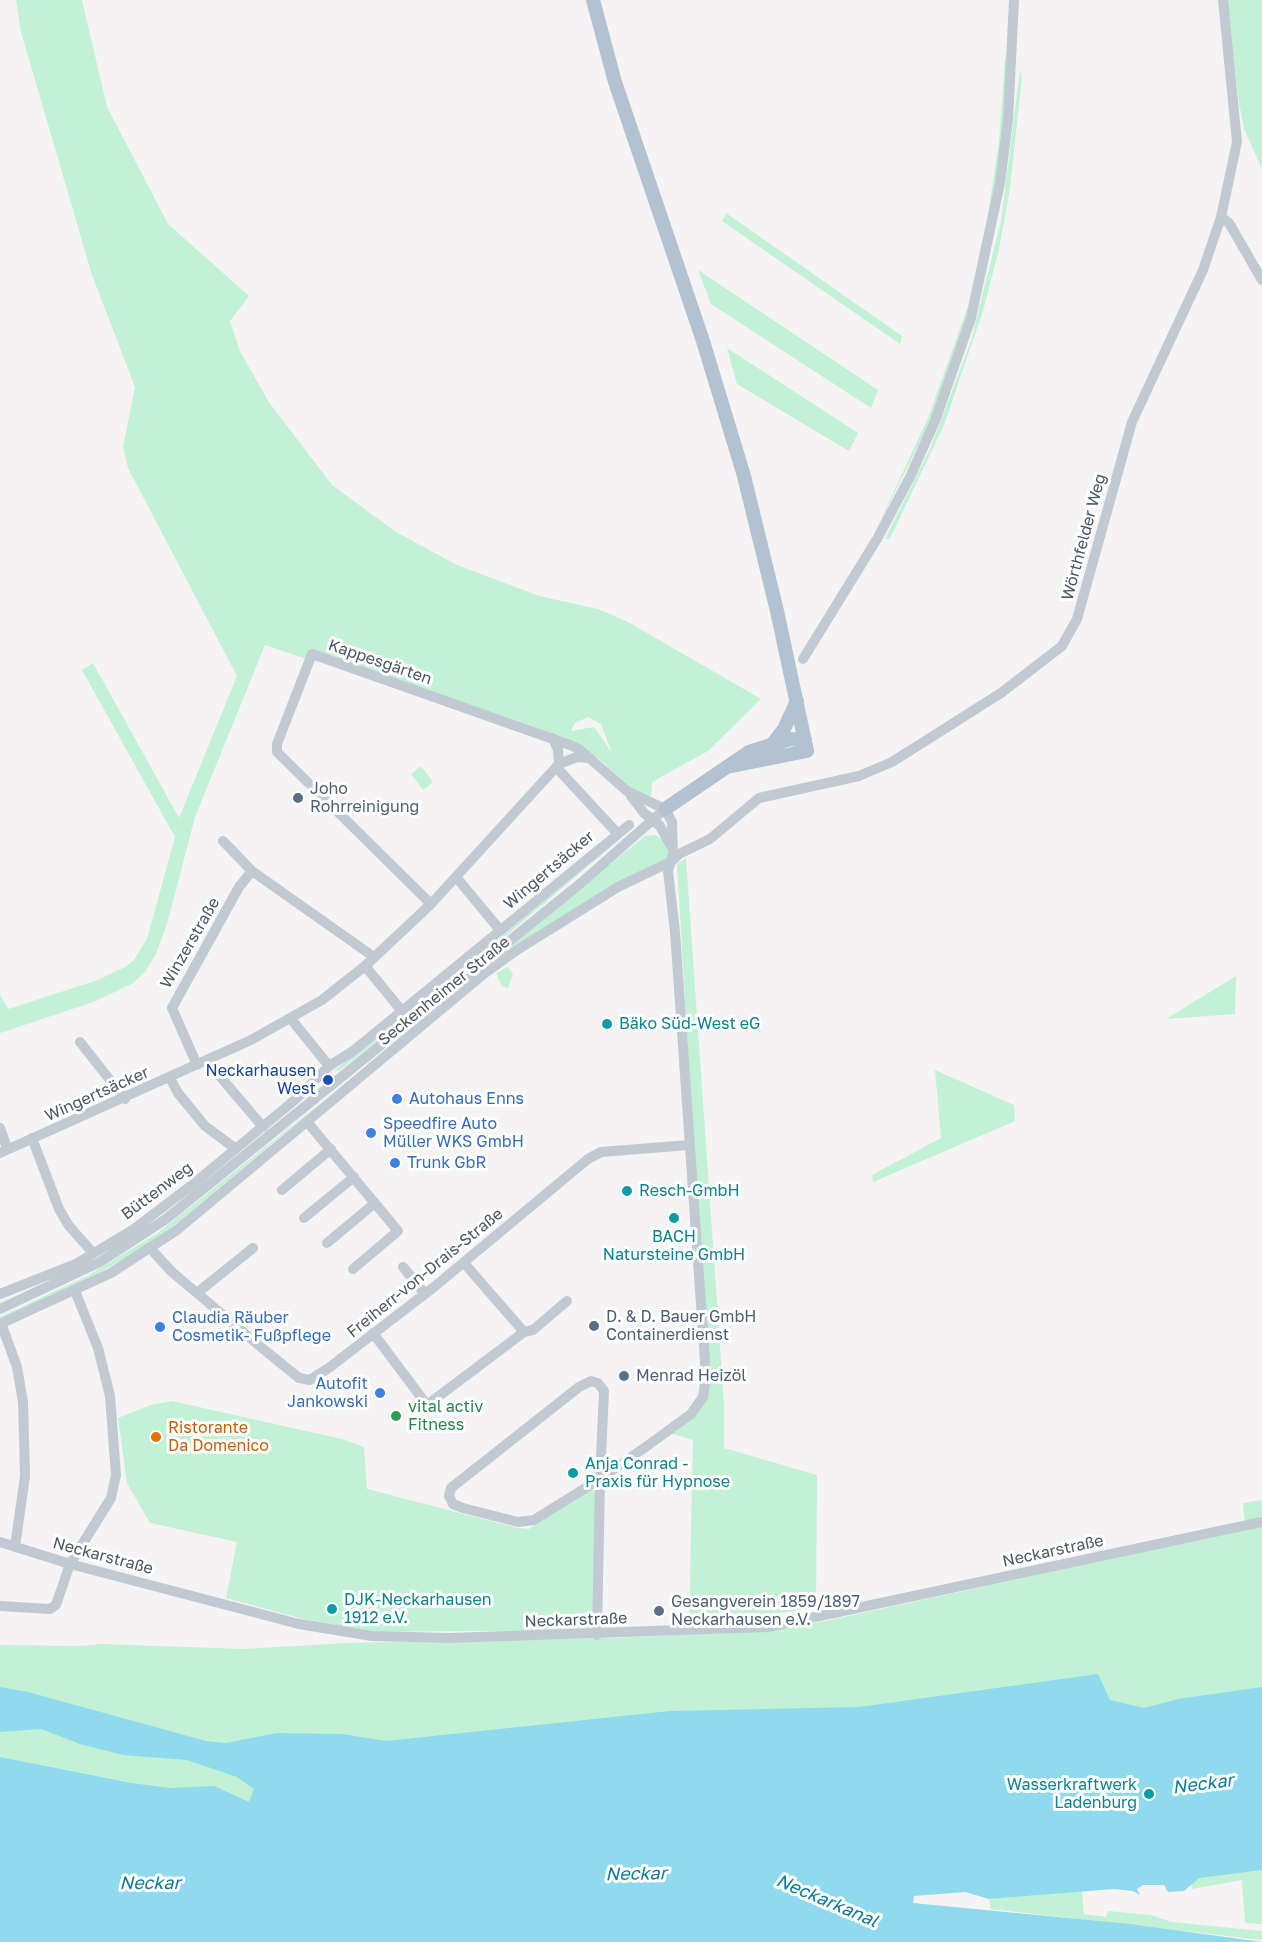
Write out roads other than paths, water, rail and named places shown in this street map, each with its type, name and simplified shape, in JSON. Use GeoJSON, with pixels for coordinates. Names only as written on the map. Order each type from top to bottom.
{"type":"FeatureCollection","features":[{"type":"Feature","properties":{"kind":"main road"},"geometry":{"type":"LineString","coordinates":[[593,0],[615,82],[703,341],[744,476],[806,746]]}},
{"type":"Feature","properties":{"kind":"main road"},"geometry":{"type":"LineString","coordinates":[[774,742],[784,729],[797,701]]}},
{"type":"Feature","properties":{"kind":"main road"},"geometry":{"type":"LineString","coordinates":[[665,809],[749,752],[774,742],[790,739],[806,746]]}},
{"type":"Feature","properties":{"kind":"main road"},"geometry":{"type":"LineString","coordinates":[[727,767],[806,746]]}},
{"type":"Feature","properties":{"kind":"street"},"geometry":{"type":"LineString","coordinates":[[803,659],[877,538],[910,477],[935,421],[971,318],[1000,183],[1009,110],[1014,0]]}},
{"type":"Feature","properties":{"kind":"street","name":"Wörthfelder Weg"},"geometry":{"type":"LineString","coordinates":[[672,861],[679,854],[720,832],[750,802],[777,792],[843,780],[874,771],[892,762],[1001,693],[1050,657],[1067,638],[1077,619],[1132,422],[1203,270],[1221,217],[1237,142],[1223,0]]}},
{"type":"Feature","properties":{"kind":"street"},"geometry":{"type":"LineString","coordinates":[[1221,217],[1229,223],[1262,280]]}},
{"type":"Feature","properties":{"kind":"street","name":"Kappesgärten"},"geometry":{"type":"LineString","coordinates":[[431,904],[277,752],[277,744],[312,654],[579,749],[627,791],[660,826],[672,847]]}},
{"type":"Feature","properties":{"kind":"street","name":"Wingertsäcker"},"geometry":{"type":"LineString","coordinates":[[3,1151],[202,1063],[291,1019],[322,1000],[365,966],[431,904],[557,765],[558,750],[553,738]]}},
{"type":"Feature","properties":{"kind":"street"},"geometry":{"type":"LineString","coordinates":[[557,765],[577,757],[589,758]]}},
{"type":"Feature","properties":{"kind":"street","name":"Wingertsäcker"},"geometry":{"type":"LineString","coordinates":[[557,765],[617,833]]}},
{"type":"Feature","properties":{"kind":"street","name":"Kappesgärten"},"geometry":{"type":"LineString","coordinates":[[627,791],[665,809]]}},
{"type":"Feature","properties":{"kind":"street"},"geometry":{"type":"LineString","coordinates":[[0,1308],[100,1262],[166,1219],[581,883],[665,809],[672,822],[672,861],[668,871],[675,932],[706,1376],[703,1397],[691,1413],[600,1479],[527,1522],[463,1508],[453,1504],[449,1496],[451,1488],[579,1387],[591,1381],[598,1383],[604,1391],[600,1479],[597,1635]]}},
{"type":"Feature","properties":{"kind":"street","name":"Wingertsäcker"},"geometry":{"type":"LineString","coordinates":[[263,1126],[329,1066],[353,1052],[629,825]]}},
{"type":"Feature","properties":{"kind":"street"},"geometry":{"type":"LineString","coordinates":[[223,841],[252,872],[374,957]]}},
{"type":"Feature","properties":{"kind":"street","name":"Seckenheimer Straße"},"geometry":{"type":"LineString","coordinates":[[0,1323],[111,1273],[150,1248],[206,1208],[485,973],[517,950],[618,887],[672,861]]}},
{"type":"Feature","properties":{"kind":"street","name":"Winzerstraße"},"geometry":{"type":"LineString","coordinates":[[202,1063],[172,1008],[239,887],[252,872]]}},
{"type":"Feature","properties":{"kind":"street","name":"Wingertsäcker"},"geometry":{"type":"LineString","coordinates":[[456,877],[500,930]]}},
{"type":"Feature","properties":{"kind":"street"},"geometry":{"type":"LineString","coordinates":[[365,966],[402,1011]]}},
{"type":"Feature","properties":{"kind":"street"},"geometry":{"type":"LineString","coordinates":[[291,1019],[329,1066]]}},
{"type":"Feature","properties":{"kind":"street"},"geometry":{"type":"LineString","coordinates":[[80,1042],[125,1099]]}},
{"type":"Feature","properties":{"kind":"street"},"geometry":{"type":"LineString","coordinates":[[202,1063],[263,1126]]}},
{"type":"Feature","properties":{"kind":"street"},"geometry":{"type":"LineString","coordinates":[[170,1078],[178,1093],[205,1126],[236,1149]]}},
{"type":"Feature","properties":{"kind":"street"},"geometry":{"type":"LineString","coordinates":[[308,1123],[398,1231],[353,1269]]}},
{"type":"Feature","properties":{"kind":"street","name":"Büttenweg"},"geometry":{"type":"LineString","coordinates":[[0,1294],[76,1264],[134,1228],[263,1126]]}},
{"type":"Feature","properties":{"kind":"street"},"geometry":{"type":"LineString","coordinates":[[0,1128],[3,1151]]}},
{"type":"Feature","properties":{"kind":"street"},"geometry":{"type":"LineString","coordinates":[[32,1138],[59,1209],[69,1226],[93,1253]]}},
{"type":"Feature","properties":{"kind":"street","name":"Freiherr-von-Drais-Straße"},"geometry":{"type":"LineString","coordinates":[[150,1248],[172,1272],[304,1380],[314,1378],[330,1367],[425,1294],[588,1159],[601,1152],[689,1145]]}},
{"type":"Feature","properties":{"kind":"street"},"geometry":{"type":"LineString","coordinates":[[282,1190],[331,1149]]}},
{"type":"Feature","properties":{"kind":"street"},"geometry":{"type":"LineString","coordinates":[[304,1218],[354,1177]]}},
{"type":"Feature","properties":{"kind":"street"},"geometry":{"type":"LineString","coordinates":[[327,1243],[375,1203]]}},
{"type":"Feature","properties":{"kind":"street"},"geometry":{"type":"LineString","coordinates":[[197,1293],[253,1248]]}},
{"type":"Feature","properties":{"kind":"street"},"geometry":{"type":"LineString","coordinates":[[464,1263],[524,1332]]}},
{"type":"Feature","properties":{"kind":"street"},"geometry":{"type":"LineString","coordinates":[[404,1267],[425,1294]]}},
{"type":"Feature","properties":{"kind":"street"},"geometry":{"type":"LineString","coordinates":[[0,1606],[50,1609],[56,1605],[70,1564],[105,1511],[116,1475],[113,1424],[105,1375],[98,1348],[75,1291]]}},
{"type":"Feature","properties":{"kind":"street"},"geometry":{"type":"LineString","coordinates":[[373,1333],[427,1405],[524,1332],[532,1330],[567,1301]]}},
{"type":"Feature","properties":{"kind":"street"},"geometry":{"type":"LineString","coordinates":[[0,1323],[17,1367],[23,1402],[25,1476],[23,1508],[15,1546]]}},
{"type":"Feature","properties":{"kind":"street","name":"Neckarstraße"},"geometry":{"type":"LineString","coordinates":[[0,1542],[70,1564],[346,1634],[392,1638],[597,1635],[768,1627],[1262,1522]]}},
{"type":"Feature","properties":{"kind":"water"},"geometry":{"type":"Polygon","coordinates":[[[1098,1674],[1110,1700],[1144,1708],[1178,1699],[1262,1687],[1262,1870],[1199,1878],[1184,1891],[1168,1892],[1164,1885],[1143,1885],[1137,1889],[1140,1895],[1133,1891],[1114,1889],[989,1899],[965,1892],[914,1896],[913,1903],[1130,1924],[1262,1942],[0,1942],[0,1757],[131,1783],[170,1788],[214,1786],[249,1802],[254,1789],[237,1777],[187,1760],[123,1755],[80,1744],[41,1729],[0,1732],[0,1687],[28,1692],[206,1741],[226,1743],[276,1733],[342,1734],[386,1741],[670,1711],[859,1707],[1098,1674]]]}},
{"type":"Feature","properties":{"kind":"place","name":"Joho Rohrreinigung"},"geometry":{"type":"Point","coordinates":[298,798]}},
{"type":"Feature","properties":{"kind":"place","name":"Bäko Süd-West eG"},"geometry":{"type":"Point","coordinates":[607,1024]}},
{"type":"Feature","properties":{"kind":"place","name":"Neckarhausen West"},"geometry":{"type":"Point","coordinates":[328,1080]}},
{"type":"Feature","properties":{"kind":"place","name":"Autohaus Enns"},"geometry":{"type":"Point","coordinates":[397,1099]}},
{"type":"Feature","properties":{"kind":"place","name":"Speedfire Auto Müller WKS GmbH"},"geometry":{"type":"Point","coordinates":[371,1133]}},
{"type":"Feature","properties":{"kind":"place","name":"Trunk GbR"},"geometry":{"type":"Point","coordinates":[395,1163]}},
{"type":"Feature","properties":{"kind":"place","name":"Resch-GmbH"},"geometry":{"type":"Point","coordinates":[627,1191]}},
{"type":"Feature","properties":{"kind":"place","name":"BACH Natursteine GmbH"},"geometry":{"type":"Point","coordinates":[674,1218]}},
{"type":"Feature","properties":{"kind":"place","name":"D. & D. Bauer GmbH Containerdienst"},"geometry":{"type":"Point","coordinates":[594,1326]}},
{"type":"Feature","properties":{"kind":"place","name":"Claudia Räuber Cosmetik- Fußpflege"},"geometry":{"type":"Point","coordinates":[160,1327]}},
{"type":"Feature","properties":{"kind":"place","name":"Menrad Heizöl"},"geometry":{"type":"Point","coordinates":[624,1376]}},
{"type":"Feature","properties":{"kind":"place","name":"Autofit Jankowski"},"geometry":{"type":"Point","coordinates":[380,1393]}},
{"type":"Feature","properties":{"kind":"place","name":"vital activ Fitness"},"geometry":{"type":"Point","coordinates":[396,1416]}},
{"type":"Feature","properties":{"kind":"place","name":"Ristorante Da Domenico"},"geometry":{"type":"Point","coordinates":[156,1437]}},
{"type":"Feature","properties":{"kind":"place","name":"Anja Conrad - Praxis für Hypnose"},"geometry":{"type":"Point","coordinates":[573,1473]}},
{"type":"Feature","properties":{"kind":"place","name":"DJK-Neckarhausen 1912 e.V."},"geometry":{"type":"Point","coordinates":[332,1609]}},
{"type":"Feature","properties":{"kind":"place","name":"Gesangverein 1859/1897 Neckarhausen e.V."},"geometry":{"type":"Point","coordinates":[659,1611]}},
{"type":"Feature","properties":{"kind":"place","name":"Wasserkraftwerk Ladenburg"},"geometry":{"type":"Point","coordinates":[1149,1794]}},
{"type":"Feature","properties":{"kind":"water label","name":"Neckar"},"geometry":{"type":"Point","coordinates":[1203,1784]}},
{"type":"Feature","properties":{"kind":"water label","name":"Neckar"},"geometry":{"type":"Point","coordinates":[636,1874]}},
{"type":"Feature","properties":{"kind":"water label","name":"Neckar"},"geometry":{"type":"Point","coordinates":[150,1883]}},
{"type":"Feature","properties":{"kind":"water label","name":"Neckarkanal"},"geometry":{"type":"Point","coordinates":[827,1901]}}]}
